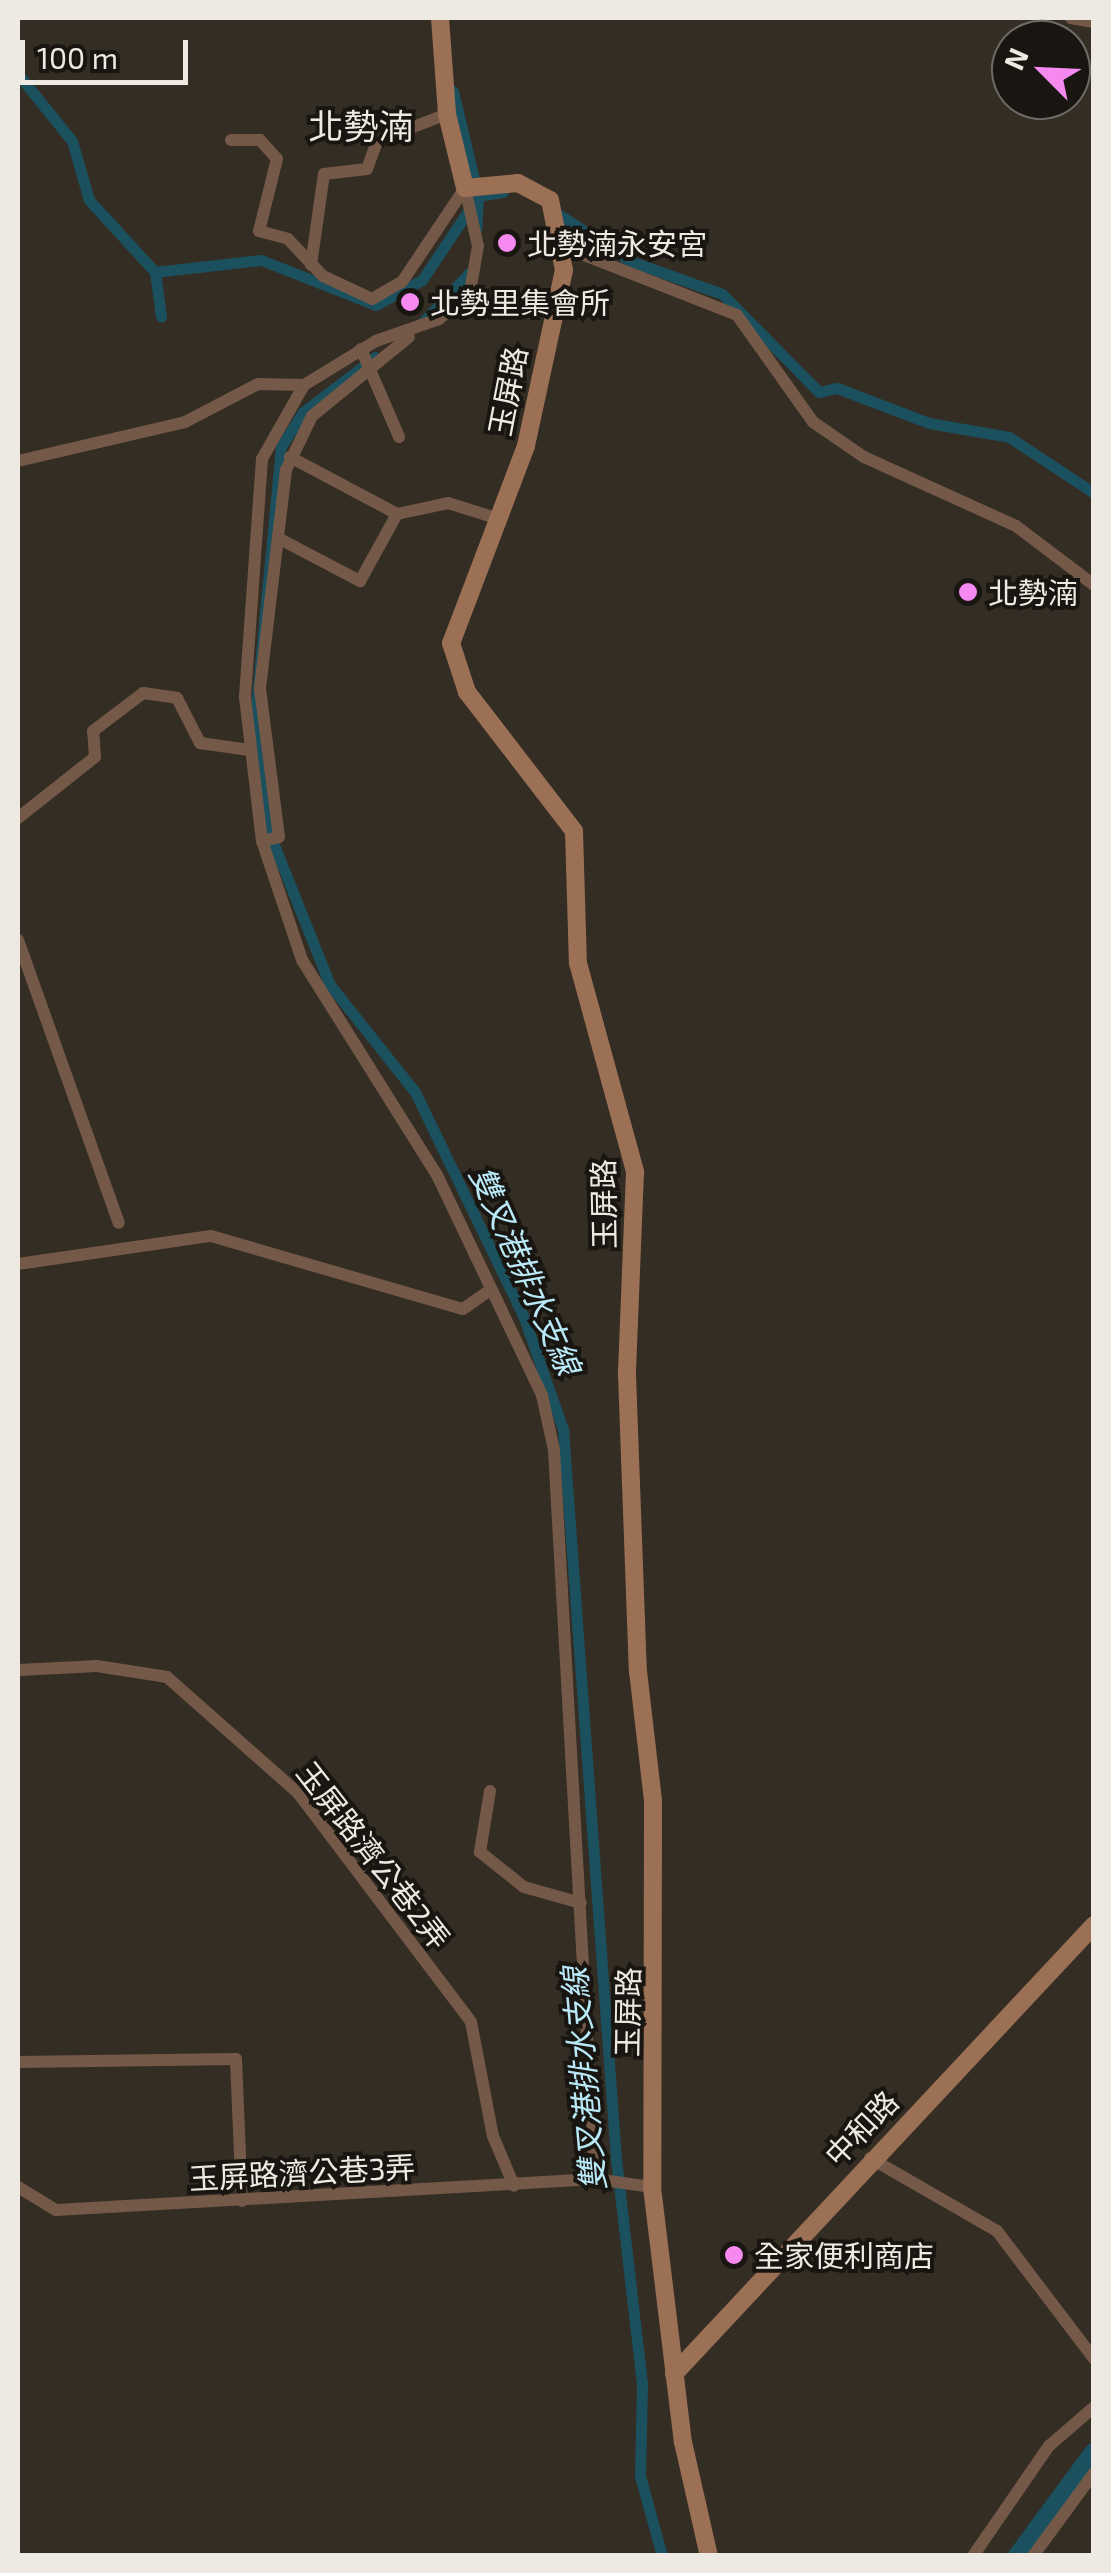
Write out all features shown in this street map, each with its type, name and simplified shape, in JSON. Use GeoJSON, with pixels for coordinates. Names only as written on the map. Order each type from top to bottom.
{"type":"FeatureCollection","features":[{"type":"Feature","properties":{"kind":"street","name":"玉屏路"},"geometry":{"type":"LineString","coordinates":[[440,18],[446,114],[469,193],[478,275],[460,301],[410,335],[361,349],[304,385],[262,459],[256,488],[250,750],[262,841],[302,960],[390,1091],[542,1395],[554,1450],[595,2179]]}},
{"type":"Feature","properties":{"kind":"street"},"geometry":{"type":"LineString","coordinates":[[1070,18],[1094,22]]}},
{"type":"Feature","properties":{"kind":"street"},"geometry":{"type":"LineString","coordinates":[[311,265],[324,174],[367,169],[377,142],[446,114]]}},
{"type":"Feature","properties":{"kind":"street"},"geometry":{"type":"LineString","coordinates":[[231,140],[273,148],[273,189],[258,231],[288,239],[311,265],[372,299],[405,277],[446,216],[469,193]]}},
{"type":"Feature","properties":{"kind":"street","name":"玉屏路"},"geometry":{"type":"LineString","coordinates":[[469,193],[518,184],[550,200],[564,270],[526,446],[458,618],[454,665],[504,747],[574,831],[578,963],[634,1172],[626,1375],[638,1671],[653,1801],[652,2186],[674,2374],[709,2556]]}},
{"type":"Feature","properties":{"kind":"street"},"geometry":{"type":"LineString","coordinates":[[561,246],[737,316],[813,422],[864,457],[1016,526],[1094,585]]}},
{"type":"Feature","properties":{"kind":"street"},"geometry":{"type":"LineString","coordinates":[[262,841],[279,837],[260,688],[290,457],[312,416],[410,335]]}},
{"type":"Feature","properties":{"kind":"street"},"geometry":{"type":"LineString","coordinates":[[361,349],[400,438]]}},
{"type":"Feature","properties":{"kind":"street"},"geometry":{"type":"LineString","coordinates":[[18,460],[185,422],[258,384],[304,385]]}},
{"type":"Feature","properties":{"kind":"street"},"geometry":{"type":"LineString","coordinates":[[290,457],[396,514],[448,503],[499,519]]}},
{"type":"Feature","properties":{"kind":"street"},"geometry":{"type":"LineString","coordinates":[[278,538],[360,581],[396,514]]}},
{"type":"Feature","properties":{"kind":"street"},"geometry":{"type":"LineString","coordinates":[[18,818],[95,757],[93,731],[144,693],[177,698],[200,744],[250,750]]}},
{"type":"Feature","properties":{"kind":"street"},"geometry":{"type":"LineString","coordinates":[[18,940],[120,1223]]}},
{"type":"Feature","properties":{"kind":"street"},"geometry":{"type":"LineString","coordinates":[[18,1264],[212,1236],[463,1309],[490,1290]]}},
{"type":"Feature","properties":{"kind":"street","name":"玉屏路濟公巷2弄"},"geometry":{"type":"LineString","coordinates":[[18,1670],[97,1666],[167,1677],[298,1793],[471,2022],[493,2136],[514,2186]]}},
{"type":"Feature","properties":{"kind":"street"},"geometry":{"type":"LineString","coordinates":[[490,1791],[480,1852],[524,1887],[582,1903]]}},
{"type":"Feature","properties":{"kind":"street","name":"中和路"},"geometry":{"type":"LineString","coordinates":[[674,2374],[870,2158],[1094,1924]]}},
{"type":"Feature","properties":{"kind":"street"},"geometry":{"type":"LineString","coordinates":[[18,2062],[236,2060],[242,2201]]}},
{"type":"Feature","properties":{"kind":"street"},"geometry":{"type":"LineString","coordinates":[[870,2158],[996,2231],[1094,2359]]}},
{"type":"Feature","properties":{"kind":"street"},"geometry":{"type":"LineString","coordinates":[[595,2179],[652,2186]]}},
{"type":"Feature","properties":{"kind":"street","name":"玉屏路濟公巷3弄"},"geometry":{"type":"LineString","coordinates":[[18,2187],[56,2210],[595,2179]]}},
{"type":"Feature","properties":{"kind":"street"},"geometry":{"type":"LineString","coordinates":[[973,2556],[1049,2446],[1094,2407]]}},
{"type":"Feature","properties":{"kind":"street"},"geometry":{"type":"LineString","coordinates":[[1033,2556],[1094,2474]]}},
{"type":"Feature","properties":{"kind":"waterway"},"geometry":{"type":"LineString","coordinates":[[18,74],[72,141],[89,200],[155,272],[161,317]]}},
{"type":"Feature","properties":{"kind":"waterway"},"geometry":{"type":"LineString","coordinates":[[453,91],[478,196],[476,229]]}},
{"type":"Feature","properties":{"kind":"waterway"},"geometry":{"type":"LineString","coordinates":[[155,272],[261,260],[376,305],[422,280],[478,196],[503,192]]}},
{"type":"Feature","properties":{"kind":"waterway"},"geometry":{"type":"LineString","coordinates":[[552,210],[630,261],[722,294],[819,392],[837,388],[929,423],[1009,437],[1094,493]]}},
{"type":"Feature","properties":{"kind":"waterway","name":"雙叉港排水支線"},"geometry":{"type":"LineString","coordinates":[[422,323],[470,272]]}},
{"type":"Feature","properties":{"kind":"waterway","name":"雙叉港排水支線"},"geometry":{"type":"LineString","coordinates":[[375,357],[303,412],[281,447],[254,725],[269,832],[330,985],[415,1092],[523,1315],[563,1429],[616,2159],[642,2383],[640,2476],[662,2556]]}},
{"type":"Feature","properties":{"kind":"waterway"},"geometry":{"type":"LineString","coordinates":[[1018,2556],[1094,2453]]}},
{"type":"Feature","properties":{"kind":"place","name":"北勢湳永安宮"},"geometry":{"type":"Point","coordinates":[507,243]}},
{"type":"Feature","properties":{"kind":"place","name":"北勢里集會所"},"geometry":{"type":"Point","coordinates":[410,302]}},
{"type":"Feature","properties":{"kind":"place","name":"北勢湳"},"geometry":{"type":"Point","coordinates":[968,592]}},
{"type":"Feature","properties":{"kind":"place","name":"全家便利商店"},"geometry":{"type":"Point","coordinates":[734,2255]}},
{"type":"Feature","properties":{"kind":"district","name":"北勢湳"},"geometry":{"type":"Point","coordinates":[361,125]}}]}
